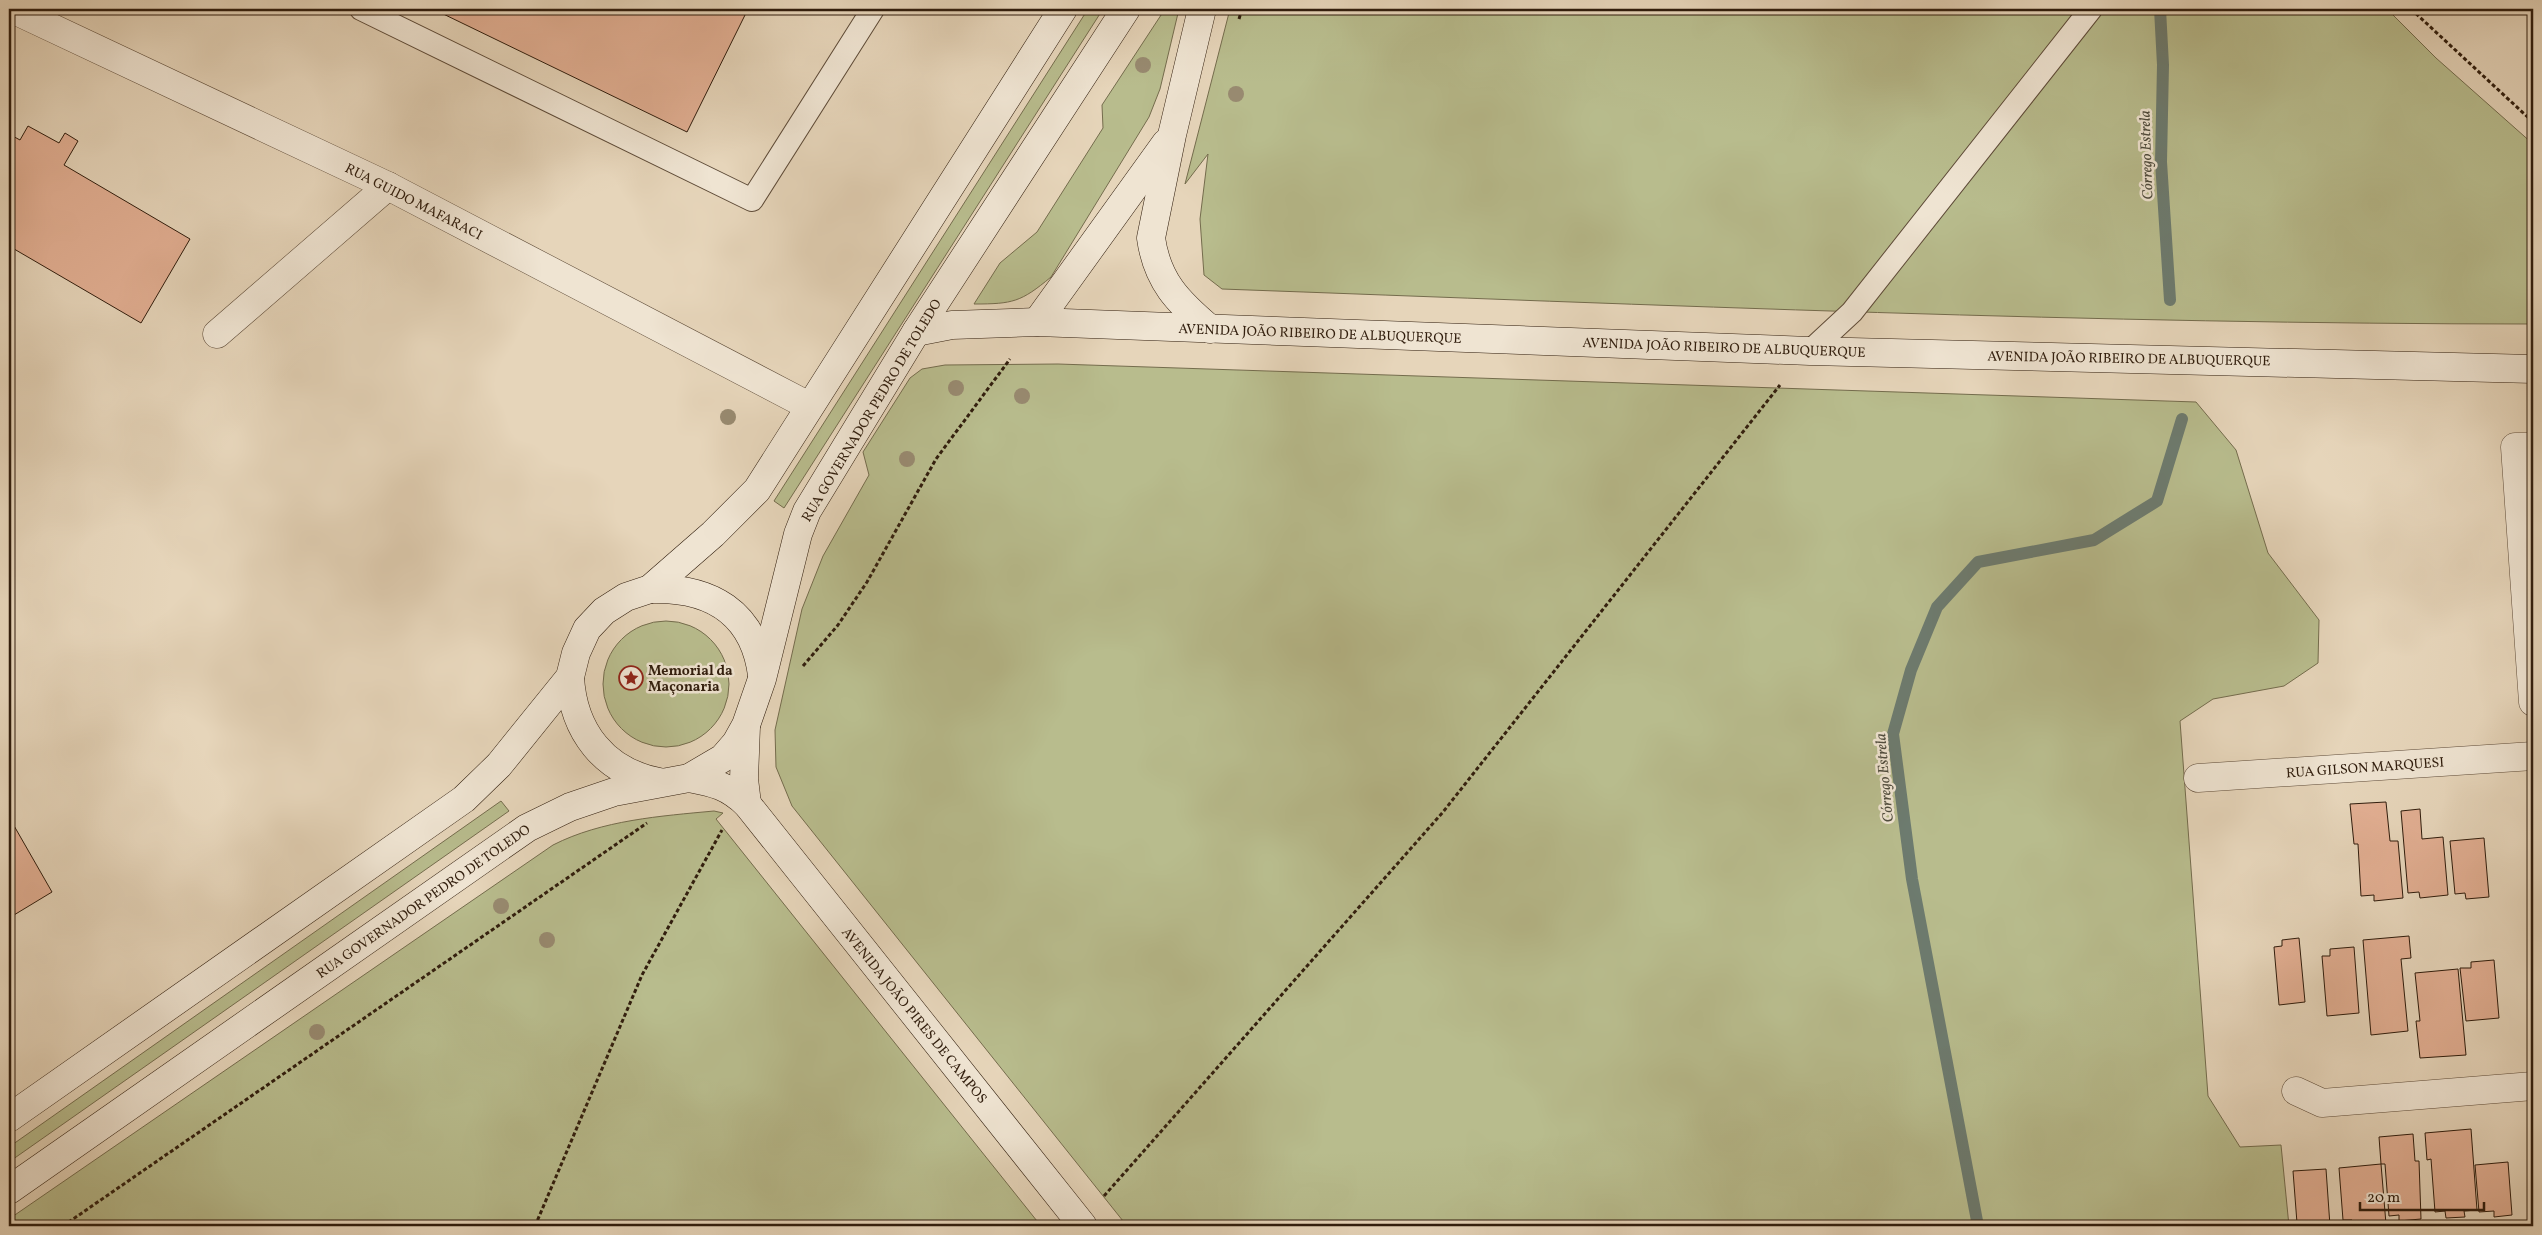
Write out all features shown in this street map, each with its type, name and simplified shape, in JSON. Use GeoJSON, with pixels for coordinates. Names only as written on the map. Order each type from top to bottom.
{"type":"FeatureCollection","features":[{"type":"Feature","properties":{"kind":"street","name":"RUA GUIDO MAFARACI"},"geometry":{"type":"LineString","coordinates":[[12,9],[388,186],[809,406]]}},
{"type":"Feature","properties":{"kind":"street"},"geometry":{"type":"LineString","coordinates":[[650,589],[713,534],[757,490],[1064,9]]}},
{"type":"Feature","properties":{"kind":"street","name":"RUA GOVERNADOR PEDRO DE TOLEDO"},"geometry":{"type":"LineString","coordinates":[[9,1190],[527,828],[570,807],[614,792],[677,780],[723,758],[736,742],[746,725],[762,679],[795,543],[807,511],[916,332],[1126,9]]}},
{"type":"Feature","properties":{"kind":"street"},"geometry":{"type":"LineString","coordinates":[[1202,9],[1172,135],[1151,238],[1153,253],[1162,277],[1172,293],[1182,306],[1210,329]]}},
{"type":"Feature","properties":{"kind":"street"},"geometry":{"type":"LineString","coordinates":[[1037,322],[1172,135]]}},
{"type":"Feature","properties":{"kind":"street"},"geometry":{"type":"LineString","coordinates":[[218,334],[388,186]]}},
{"type":"Feature","properties":{"kind":"street","name":"AVENIDA JOÃO RIBEIRO DE ALBUQUERQUE"},"geometry":{"type":"LineString","coordinates":[[916,332],[952,325],[1037,322],[1810,350],[2533,369]]}},
{"type":"Feature","properties":{"kind":"street"},"geometry":{"type":"LineString","coordinates":[[2524,447],[2533,702]]}},
{"type":"Feature","properties":{"kind":"street"},"geometry":{"type":"LineString","coordinates":[[9,1118],[464,799],[498,765],[570,676],[576,653],[593,623],[604,611],[626,597],[650,589],[690,591],[722,604],[736,616],[755,645],[762,679]]}},
{"type":"Feature","properties":{"kind":"street","name":"AVENIDA JOÃO PIRES DE CAMPOS"},"geometry":{"type":"LineString","coordinates":[[570,676],[571,696],[576,715],[597,749],[623,770],[646,780],[714,782],[732,790],[747,804],[1080,1222]]}},
{"type":"Feature","properties":{"kind":"street"},"geometry":{"type":"LineString","coordinates":[[746,725],[744,779],[747,804]]}},
{"type":"Feature","properties":{"kind":"street","name":"RUA GILSON MARQUESI"},"geometry":{"type":"LineString","coordinates":[[2198,778],[2533,756]]}},
{"type":"Feature","properties":{"kind":"street"},"geometry":{"type":"LineString","coordinates":[[2296,1091],[2322,1103],[2533,1086]]}},
{"type":"Feature","properties":{"kind":"lane"},"geometry":{"type":"LineString","coordinates":[[361,9],[752,200],[873,9]]}},
{"type":"Feature","properties":{"kind":"lane"},"geometry":{"type":"LineString","coordinates":[[1810,350],[1852,312],[2091,9]]}},
{"type":"Feature","properties":{"kind":"path"},"geometry":{"type":"LineString","coordinates":[[2411,9],[2533,122]]}},
{"type":"Feature","properties":{"kind":"path"},"geometry":{"type":"LineString","coordinates":[[798,672],[838,625],[867,582],[936,459],[1037,322]]}},
{"type":"Feature","properties":{"kind":"path"},"geometry":{"type":"LineString","coordinates":[[1080,1222],[1443,812],[1810,350]]}},
{"type":"Feature","properties":{"kind":"path"},"geometry":{"type":"LineString","coordinates":[[534,1226],[642,975],[728,820],[747,804]]}},
{"type":"Feature","properties":{"kind":"path"},"geometry":{"type":"LineString","coordinates":[[63,1226],[653,819]]}},
{"type":"Feature","properties":{"kind":"green space"},"geometry":{"type":"Polygon","coordinates":[[[1088,9],[1103,9],[784,508],[774,501],[1088,9]]]}},
{"type":"Feature","properties":{"kind":"green space"},"geometry":{"type":"Polygon","coordinates":[[[1165,9],[1179,9],[1160,89],[1149,117],[1051,277],[1032,292],[1016,300],[974,304],[1000,263],[1037,232],[1103,128],[1102,105],[1165,9]]]}},
{"type":"Feature","properties":{"kind":"green space"},"geometry":{"type":"Polygon","coordinates":[[[1230,9],[2387,9],[2436,58],[2533,144],[2533,324],[2205,321],[2041,317],[1222,289],[1204,275],[1200,219],[1208,154],[1185,184],[1230,9]]]}},
{"type":"Feature","properties":{"kind":"green space"},"geometry":{"type":"Polygon","coordinates":[[[1058,364],[2196,402],[2236,450],[2268,553],[2319,620],[2318,663],[2284,686],[2213,699],[2180,721],[2208,1096],[2240,1147],[2281,1145],[2289,1226],[1127,1226],[792,806],[776,767],[775,730],[802,609],[823,556],[869,475],[863,452],[910,378],[922,369],[945,365],[1058,364]]]}},
{"type":"Feature","properties":{"kind":"green space"},"geometry":{"type":"Polygon","coordinates":[[[666,621],[690,626],[701,631],[711,639],[719,649],[724,660],[729,684],[724,708],[719,719],[711,729],[701,737],[690,742],[666,747],[642,742],[631,737],[621,729],[613,719],[608,708],[603,684],[608,660],[613,649],[621,639],[631,631],[642,626],[666,621]]]}},
{"type":"Feature","properties":{"kind":"green space"},"geometry":{"type":"Polygon","coordinates":[[[501,801],[509,811],[9,1162],[9,1147],[501,801]]]}},
{"type":"Feature","properties":{"kind":"green space"},"geometry":{"type":"Polygon","coordinates":[[[714,811],[723,813],[716,819],[1041,1226],[9,1226],[9,1219],[553,845],[591,830],[632,820],[714,811]]]}},
{"type":"Feature","properties":{"kind":"building"},"geometry":{"type":"Polygon","coordinates":[[[433,9],[748,9],[687,132],[433,9]]]}},
{"type":"Feature","properties":{"kind":"building"},"geometry":{"type":"Polygon","coordinates":[[[28,126],[59,143],[65,133],[78,141],[64,165],[190,239],[141,323],[9,246],[9,134],[20,140],[28,126]]]}},
{"type":"Feature","properties":{"kind":"building"},"geometry":{"type":"Polygon","coordinates":[[[2386,802],[2390,841],[2398,841],[2403,898],[2374,901],[2374,895],[2361,896],[2358,844],[2354,844],[2350,804],[2386,802]]]}},
{"type":"Feature","properties":{"kind":"building"},"geometry":{"type":"Polygon","coordinates":[[[2420,809],[2422,839],[2443,837],[2448,895],[2420,898],[2419,892],[2408,893],[2401,811],[2420,809]]]}},
{"type":"Feature","properties":{"kind":"building"},"geometry":{"type":"Polygon","coordinates":[[[9,817],[52,892],[9,918],[9,817]]]}},
{"type":"Feature","properties":{"kind":"building"},"geometry":{"type":"Polygon","coordinates":[[[2484,838],[2489,897],[2466,899],[2465,893],[2455,894],[2450,841],[2484,838]]]}},
{"type":"Feature","properties":{"kind":"building"},"geometry":{"type":"Polygon","coordinates":[[[2409,936],[2411,958],[2401,959],[2408,1031],[2371,1035],[2363,940],[2409,936]]]}},
{"type":"Feature","properties":{"kind":"building"},"geometry":{"type":"Polygon","coordinates":[[[2299,938],[2305,1002],[2279,1005],[2274,947],[2282,946],[2282,940],[2299,938]]]}},
{"type":"Feature","properties":{"kind":"building"},"geometry":{"type":"Polygon","coordinates":[[[2354,947],[2359,1013],[2327,1016],[2322,956],[2330,956],[2330,949],[2354,947]]]}},
{"type":"Feature","properties":{"kind":"building"},"geometry":{"type":"Polygon","coordinates":[[[2494,960],[2499,1018],[2466,1021],[2460,968],[2471,968],[2471,962],[2494,960]]]}},
{"type":"Feature","properties":{"kind":"building"},"geometry":{"type":"Polygon","coordinates":[[[2458,969],[2466,1055],[2420,1058],[2416,1021],[2420,1021],[2415,973],[2458,969]]]}},
{"type":"Feature","properties":{"kind":"building"},"geometry":{"type":"Polygon","coordinates":[[[2471,1129],[2477,1210],[2464,1211],[2465,1217],[2446,1218],[2445,1211],[2435,1212],[2431,1159],[2427,1160],[2425,1133],[2471,1129]]]}},
{"type":"Feature","properties":{"kind":"building"},"geometry":{"type":"Polygon","coordinates":[[[2413,1134],[2415,1161],[2419,1161],[2421,1219],[2399,1221],[2399,1215],[2389,1216],[2385,1164],[2381,1164],[2379,1137],[2413,1134]]]}},
{"type":"Feature","properties":{"kind":"building"},"geometry":{"type":"Polygon","coordinates":[[[2508,1162],[2512,1215],[2494,1217],[2494,1211],[2479,1212],[2475,1165],[2508,1162]]]}},
{"type":"Feature","properties":{"kind":"building"},"geometry":{"type":"Polygon","coordinates":[[[2381,1164],[2386,1224],[2353,1226],[2352,1220],[2343,1220],[2339,1168],[2381,1164]]]}},
{"type":"Feature","properties":{"kind":"building"},"geometry":{"type":"Polygon","coordinates":[[[2326,1169],[2330,1226],[2309,1226],[2308,1222],[2297,1223],[2293,1171],[2326,1169]]]}},
{"type":"Feature","properties":{"kind":"waterway","name":"Córrego Estrela"},"geometry":{"type":"LineString","coordinates":[[2160,9],[2163,65],[2161,162],[2170,300]]}},
{"type":"Feature","properties":{"kind":"waterway","name":"Córrego Estrela"},"geometry":{"type":"LineString","coordinates":[[1978,1226],[1912,879],[1893,734],[1911,670],[1937,607],[1978,562],[2094,540],[2157,501],[2182,419]]}},
{"type":"Feature","properties":{"kind":"place","name":"Memorial da Maçonaria"},"geometry":{"type":"Point","coordinates":[631,678]}}]}
